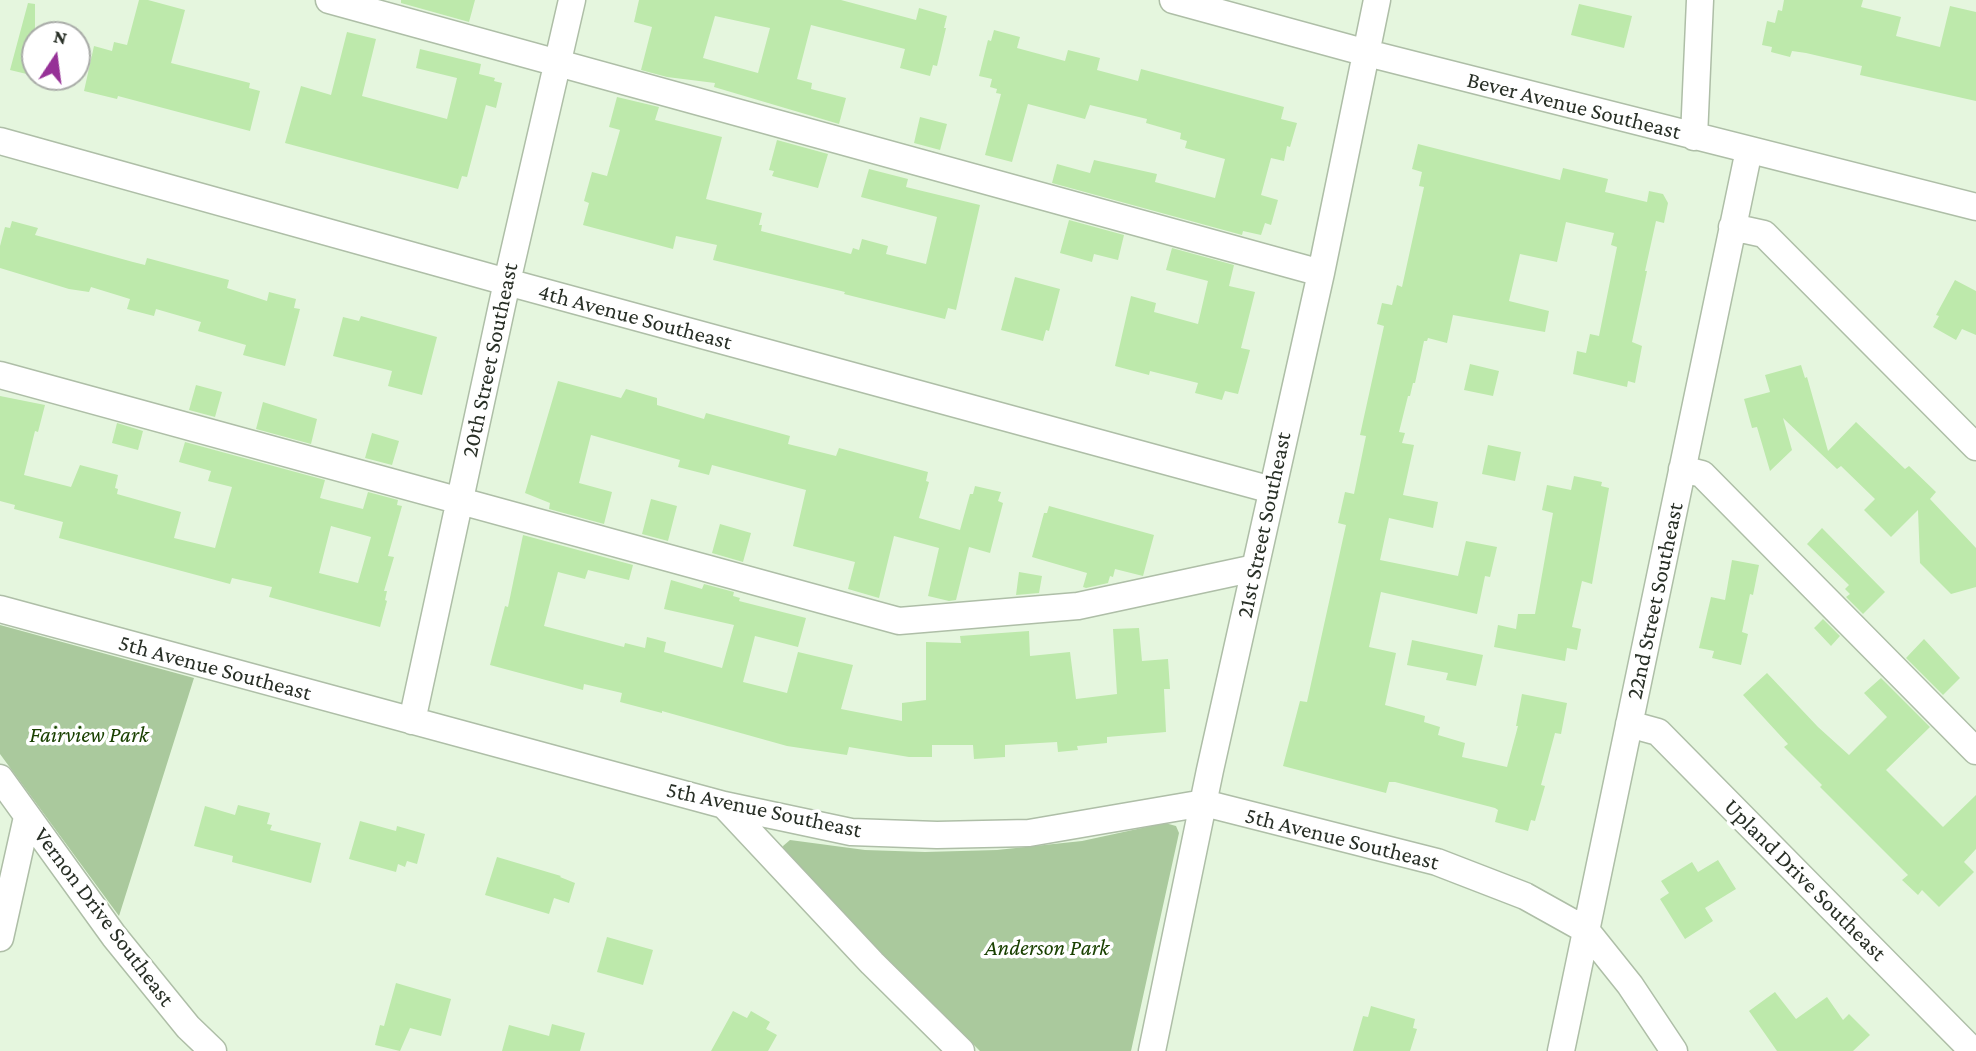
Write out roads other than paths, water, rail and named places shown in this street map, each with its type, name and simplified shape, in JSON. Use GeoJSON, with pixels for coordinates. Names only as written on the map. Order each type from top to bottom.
{"type":"FeatureCollection","features":[{"type":"Feature","properties":{"kind":"street"},"geometry":{"type":"LineString","coordinates":[[329,0],[1321,273]]}},
{"type":"Feature","properties":{"kind":"street","name":"20th Street Southeast"},"geometry":{"type":"LineString","coordinates":[[412,721],[507,282],[572,0]]}},
{"type":"Feature","properties":{"kind":"street","name":"Bever Avenue Southeast"},"geometry":{"type":"LineString","coordinates":[[1173,0],[1367,53],[1976,207]]}},
{"type":"Feature","properties":{"kind":"street","name":"21st Street Southeast"},"geometry":{"type":"LineString","coordinates":[[1152,1051],[1203,803],[1321,273],[1377,0]]}},
{"type":"Feature","properties":{"kind":"street"},"geometry":{"type":"LineString","coordinates":[[1694,136],[1700,0]]}},
{"type":"Feature","properties":{"kind":"street","name":"4th Avenue Southeast"},"geometry":{"type":"LineString","coordinates":[[0,141],[1272,490]]}},
{"type":"Feature","properties":{"kind":"street","name":"22nd Street Southeast"},"geometry":{"type":"LineString","coordinates":[[1561,1051],[1749,150]]}},
{"type":"Feature","properties":{"kind":"street"},"geometry":{"type":"LineString","coordinates":[[1732,227],[1764,234],[1976,447]]}},
{"type":"Feature","properties":{"kind":"street"},"geometry":{"type":"LineString","coordinates":[[0,375],[899,621],[1078,606],[1255,568]]}},
{"type":"Feature","properties":{"kind":"street"},"geometry":{"type":"LineString","coordinates":[[1682,469],[1702,474],[1976,751]]}},
{"type":"Feature","properties":{"kind":"street","name":"5th Avenue Southeast"},"geometry":{"type":"LineString","coordinates":[[0,609],[724,805],[851,832],[937,835],[1029,833],[1203,803],[1437,862],[1525,896],[1586,930],[1630,985],[1674,1051]]}},
{"type":"Feature","properties":{"kind":"street","name":"Upland Drive Southeast"},"geometry":{"type":"LineString","coordinates":[[1629,723],[1658,732],[1973,1051]]}},
{"type":"Feature","properties":{"kind":"street","name":"Vernon Drive Southeast"},"geometry":{"type":"LineString","coordinates":[[0,778],[114,936],[188,1027],[213,1051]]}},
{"type":"Feature","properties":{"kind":"street"},"geometry":{"type":"LineString","coordinates":[[724,805],[872,962],[961,1051]]}},
{"type":"Feature","properties":{"kind":"street"},"geometry":{"type":"LineString","coordinates":[[0,938],[27,817]]}},
{"type":"Feature","properties":{"kind":"park label","name":"Fairview Park"},"geometry":{"type":"Point","coordinates":[89,735]}},
{"type":"Feature","properties":{"kind":"park label","name":"Anderson Park"},"geometry":{"type":"Point","coordinates":[1047,948]}}]}
